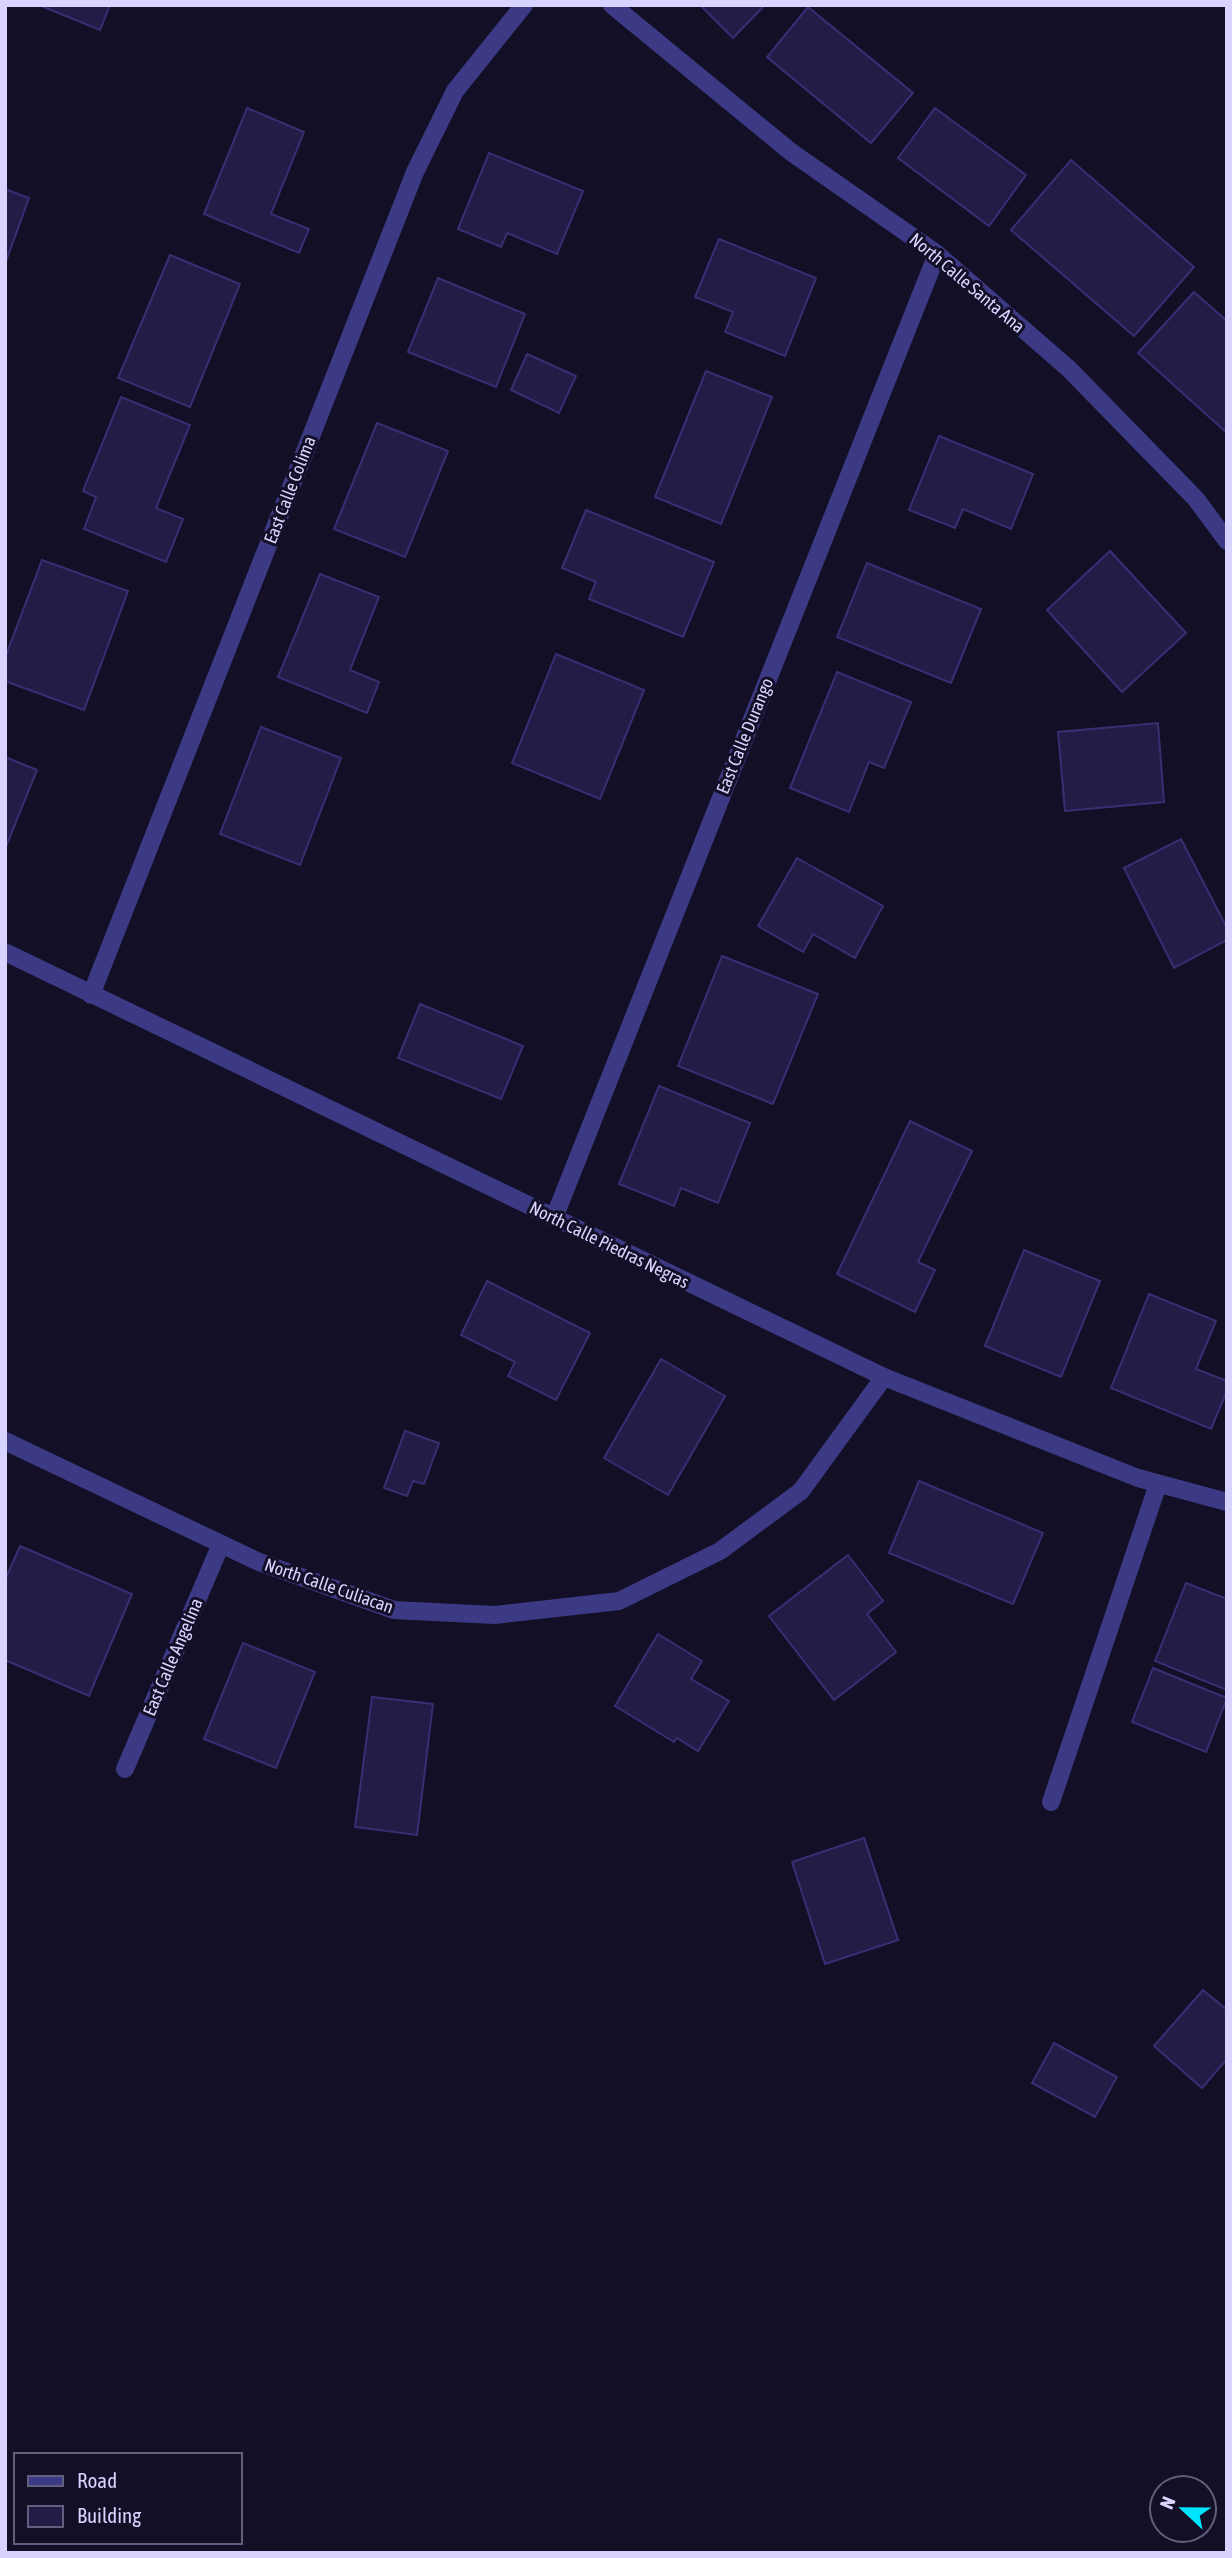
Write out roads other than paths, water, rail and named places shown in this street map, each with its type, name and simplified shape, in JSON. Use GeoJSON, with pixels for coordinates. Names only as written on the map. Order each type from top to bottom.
{"type":"FeatureCollection","features":[{"type":"Feature","properties":{"kind":"street","name":"East Calle Colima"},"geometry":{"type":"LineString","coordinates":[[91,995],[415,172],[455,91],[524,5]]}},
{"type":"Feature","properties":{"kind":"street","name":"North Calle Santa Ana"},"geometry":{"type":"LineString","coordinates":[[612,5],[791,152],[937,254],[1069,369],[1196,499],[1227,541]]}},
{"type":"Feature","properties":{"kind":"street","name":"East Calle Durango"},"geometry":{"type":"LineString","coordinates":[[554,1218],[937,254]]}},
{"type":"Feature","properties":{"kind":"street","name":"North Calle Piedras Negras"},"geometry":{"type":"LineString","coordinates":[[5,952],[884,1377],[1138,1478],[1227,1502]]}},
{"type":"Feature","properties":{"kind":"street","name":"North Calle Culiacan"},"geometry":{"type":"LineString","coordinates":[[5,1441],[259,1562],[394,1609],[495,1615],[619,1601],[720,1551],[801,1491],[884,1377]]}},
{"type":"Feature","properties":{"kind":"street"},"geometry":{"type":"LineString","coordinates":[[1051,1802],[1158,1483]]}},
{"type":"Feature","properties":{"kind":"street","name":"East Calle Angelina"},"geometry":{"type":"LineString","coordinates":[[125,1769],[221,1544]]}}]}
